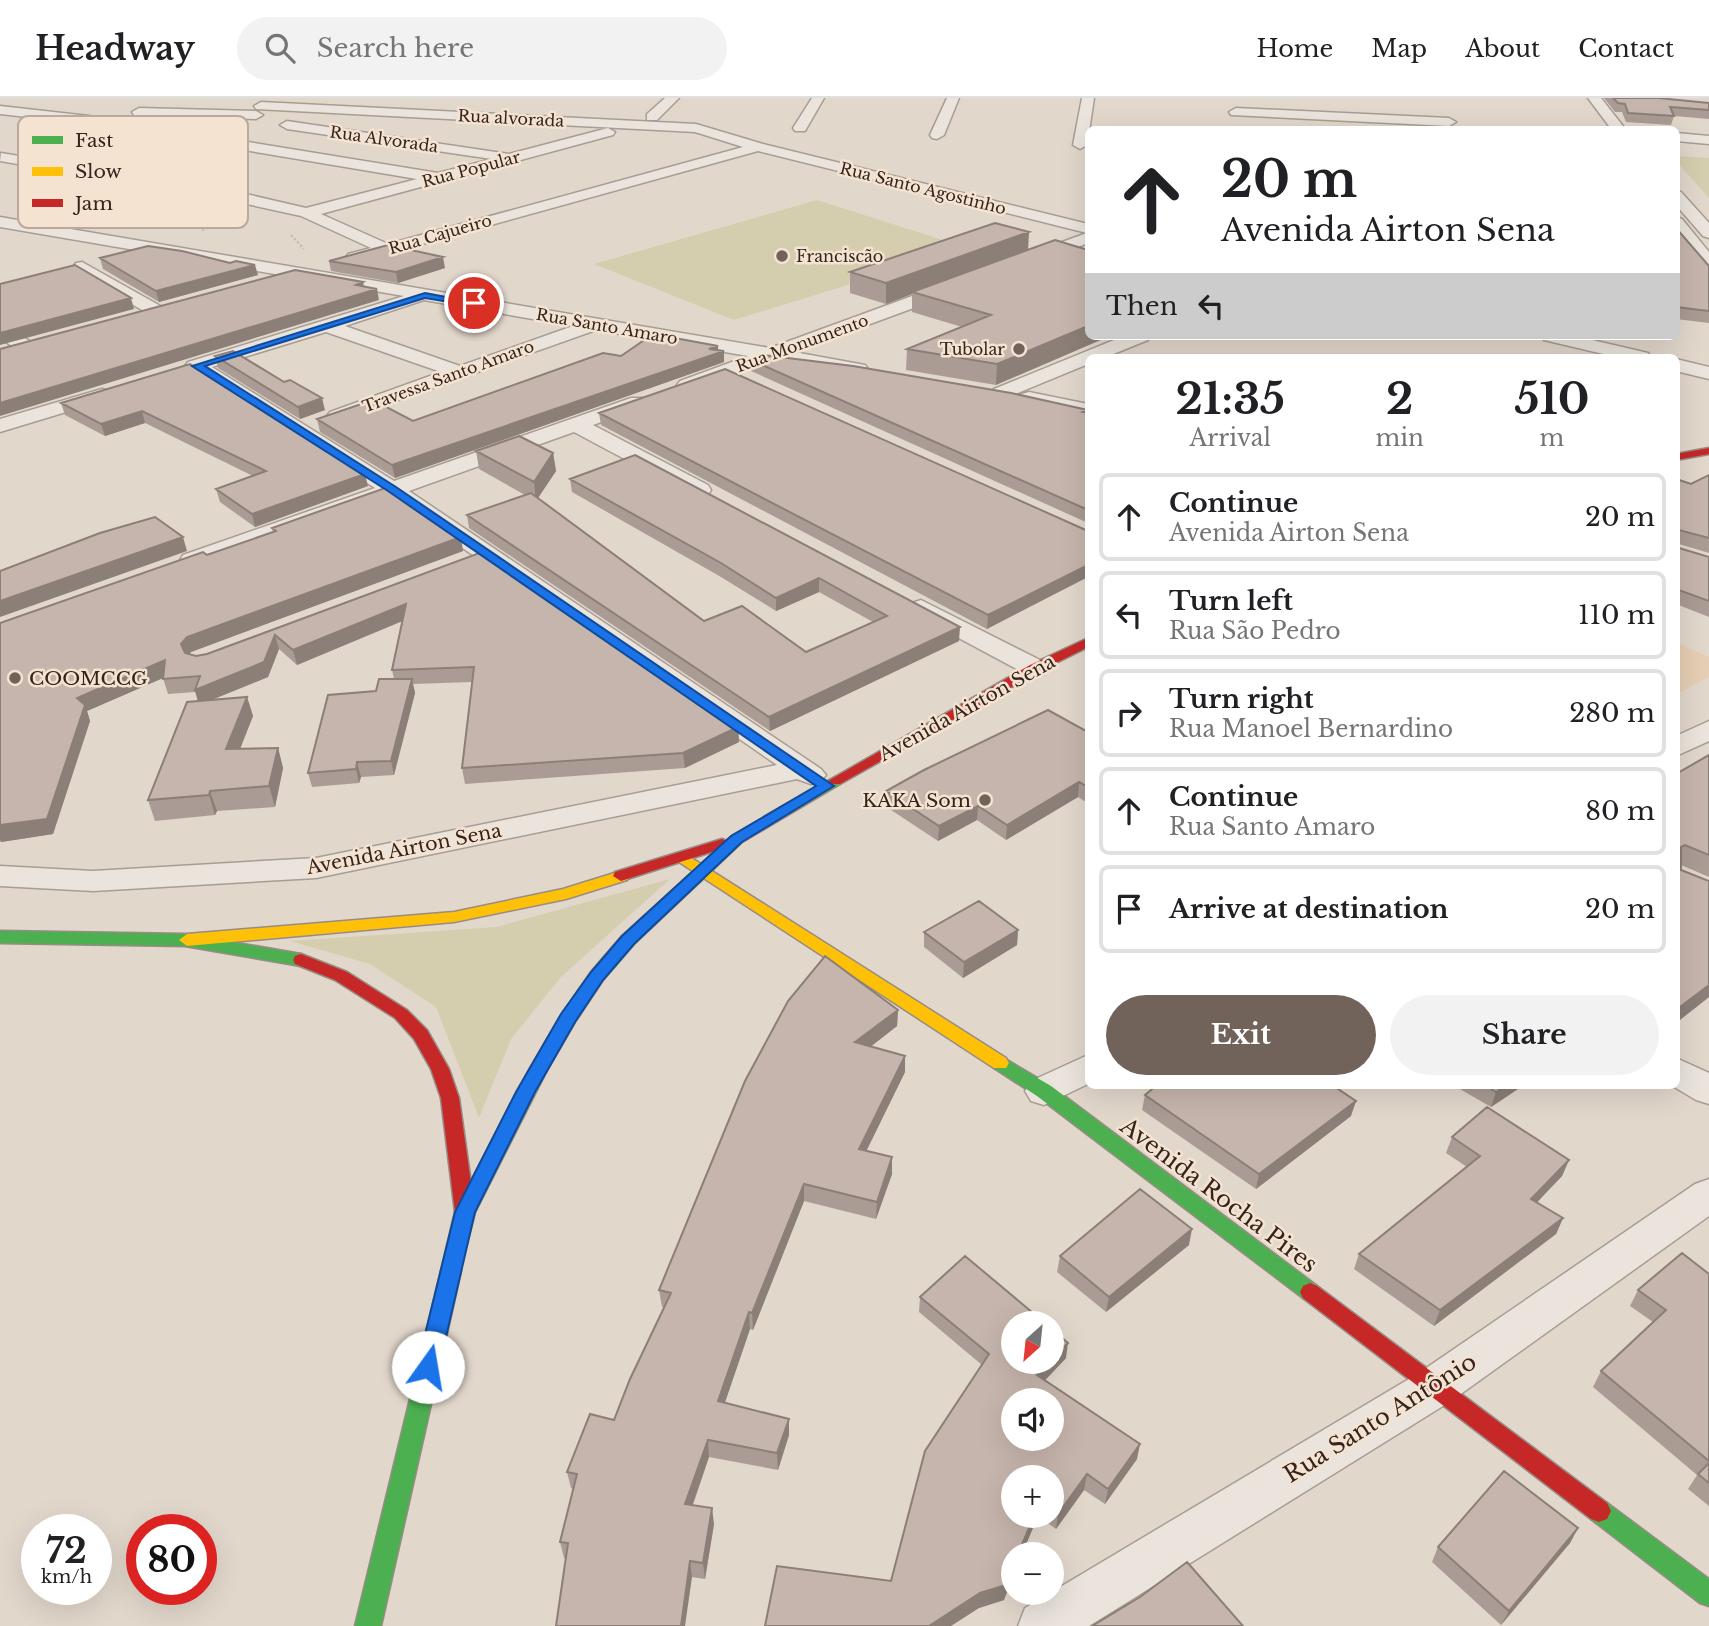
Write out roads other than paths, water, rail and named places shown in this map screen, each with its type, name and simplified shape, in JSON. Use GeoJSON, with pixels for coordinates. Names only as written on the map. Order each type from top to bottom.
{"type":"FeatureCollection","features":[{"type":"Feature","properties":{"kind":"main road"},"geometry":{"type":"LineString","coordinates":[[1680,456],[1707,452]]}},
{"type":"Feature","properties":{"kind":"main road","name":"Avenida Airton Sena"},"geometry":{"type":"LineString","coordinates":[[465,1212],[537,1072],[568,1018],[597,976],[628,940],[701,871],[814,778],[1085,643]]}},
{"type":"Feature","properties":{"kind":"main road","name":"Avenida Airton Sena"},"geometry":{"type":"LineString","coordinates":[[185,940],[454,917],[566,894],[737,839]]}},
{"type":"Feature","properties":{"kind":"main road","name":"Avenida Rocha Pires"},"geometry":{"type":"LineString","coordinates":[[682,858],[1044,1091],[1709,1594]]}},
{"type":"Feature","properties":{"kind":"main road"},"geometry":{"type":"LineString","coordinates":[[0,937],[185,940],[292,957],[341,976],[401,1014],[421,1035],[440,1069],[450,1098],[465,1212],[368,1626]]}},
{"type":"Feature","properties":{"kind":"street"},"geometry":{"type":"LineString","coordinates":[[23,111],[45,98]]}},
{"type":"Feature","properties":{"kind":"street"},"geometry":{"type":"LineString","coordinates":[[652,117],[673,98]]}},
{"type":"Feature","properties":{"kind":"street"},"geometry":{"type":"LineString","coordinates":[[800,128],[818,98]]}},
{"type":"Feature","properties":{"kind":"street"},"geometry":{"type":"LineString","coordinates":[[937,135],[953,98]]}},
{"type":"Feature","properties":{"kind":"street"},"geometry":{"type":"LineString","coordinates":[[1080,145],[1088,98]]}},
{"type":"Feature","properties":{"kind":"street"},"geometry":{"type":"LineString","coordinates":[[1589,103],[1599,126]]}},
{"type":"Feature","properties":{"kind":"street"},"geometry":{"type":"LineString","coordinates":[[1589,103],[1615,126]]}},
{"type":"Feature","properties":{"kind":"street"},"geometry":{"type":"LineString","coordinates":[[1239,126],[1235,105],[1448,120]]}},
{"type":"Feature","properties":{"kind":"street"},"geometry":{"type":"LineString","coordinates":[[0,110],[258,110],[248,136]]}},
{"type":"Feature","properties":{"kind":"street","name":"Rua alvorada"},"geometry":{"type":"LineString","coordinates":[[258,110],[696,128],[758,147]]}},
{"type":"Feature","properties":{"kind":"street","name":"Rua Alvorada"},"geometry":{"type":"LineString","coordinates":[[258,110],[514,158]]}},
{"type":"Feature","properties":{"kind":"street"},"geometry":{"type":"LineString","coordinates":[[23,111],[48,116]]}},
{"type":"Feature","properties":{"kind":"street","name":"Rua Popular"},"geometry":{"type":"LineString","coordinates":[[306,213],[636,124]]}},
{"type":"Feature","properties":{"kind":"street"},"geometry":{"type":"LineString","coordinates":[[1680,137],[1709,140]]}},
{"type":"Feature","properties":{"kind":"street","name":"Rua Santo Agostinho"},"geometry":{"type":"LineString","coordinates":[[758,147],[1085,228]]}},
{"type":"Feature","properties":{"kind":"street","name":"Rua Cajueiro"},"geometry":{"type":"LineString","coordinates":[[261,285],[758,147]]}},
{"type":"Feature","properties":{"kind":"street"},"geometry":{"type":"LineString","coordinates":[[248,155],[440,178]]}},
{"type":"Feature","properties":{"kind":"street"},"geometry":{"type":"LineString","coordinates":[[248,194],[306,213],[386,249]]}},
{"type":"Feature","properties":{"kind":"street"},"geometry":{"type":"LineString","coordinates":[[1680,200],[1709,233]]}},
{"type":"Feature","properties":{"kind":"street","name":"Rua Santo Amaro"},"geometry":{"type":"LineString","coordinates":[[0,222],[18,225]]}},
{"type":"Feature","properties":{"kind":"street"},"geometry":{"type":"LineString","coordinates":[[1680,227],[1709,263]]}},
{"type":"Feature","properties":{"kind":"street","name":"Rua Santo Amaro"},"geometry":{"type":"LineString","coordinates":[[34,228],[878,372]]}},
{"type":"Feature","properties":{"kind":"street"},"geometry":{"type":"LineString","coordinates":[[1012,266],[1085,239]]}},
{"type":"Feature","properties":{"kind":"street"},"geometry":{"type":"LineString","coordinates":[[1687,266],[1709,269]]}},
{"type":"Feature","properties":{"kind":"street"},"geometry":{"type":"LineString","coordinates":[[82,267],[165,311],[132,319]]}},
{"type":"Feature","properties":{"kind":"street","name":"Rua Monumento"},"geometry":{"type":"LineString","coordinates":[[170,568],[727,371],[974,280]]}},
{"type":"Feature","properties":{"kind":"street"},"geometry":{"type":"LineString","coordinates":[[171,374],[425,295]]}},
{"type":"Feature","properties":{"kind":"street","name":"Travessa Santo Amaro"},"geometry":{"type":"LineString","coordinates":[[300,429],[596,324]]}},
{"type":"Feature","properties":{"kind":"street"},"geometry":{"type":"LineString","coordinates":[[325,325],[459,372]]}},
{"type":"Feature","properties":{"kind":"street"},"geometry":{"type":"LineString","coordinates":[[0,330],[32,345],[0,354]]}},
{"type":"Feature","properties":{"kind":"street"},"geometry":{"type":"LineString","coordinates":[[1096,354],[1130,340]]}},
{"type":"Feature","properties":{"kind":"street"},"geometry":{"type":"LineString","coordinates":[[1568,340],[1628,354]]}},
{"type":"Feature","properties":{"kind":"street"},"geometry":{"type":"LineString","coordinates":[[1085,358],[994,392],[1085,409]]}},
{"type":"Feature","properties":{"kind":"street"},"geometry":{"type":"LineString","coordinates":[[197,366],[392,489],[814,778]]}},
{"type":"Feature","properties":{"kind":"street"},"geometry":{"type":"LineString","coordinates":[[1680,366],[1709,373]]}},
{"type":"Feature","properties":{"kind":"street"},"geometry":{"type":"LineString","coordinates":[[727,371],[752,382]]}},
{"type":"Feature","properties":{"kind":"street"},"geometry":{"type":"LineString","coordinates":[[0,426],[118,390]]}},
{"type":"Feature","properties":{"kind":"street"},"geometry":{"type":"LineString","coordinates":[[576,424],[721,501]]}},
{"type":"Feature","properties":{"kind":"street"},"geometry":{"type":"LineString","coordinates":[[461,564],[486,554]]}},
{"type":"Feature","properties":{"kind":"street"},"geometry":{"type":"LineString","coordinates":[[902,597],[1035,668]]}},
{"type":"Feature","properties":{"kind":"street"},"geometry":{"type":"LineString","coordinates":[[1680,746],[1709,729]]}},
{"type":"Feature","properties":{"kind":"street","name":"Avenida Airton Sena"},"geometry":{"type":"LineString","coordinates":[[0,876],[93,881],[316,868],[814,778]]}},
{"type":"Feature","properties":{"kind":"street"},"geometry":{"type":"LineString","coordinates":[[1044,1091],[1085,1070]]}},
{"type":"Feature","properties":{"kind":"street"},"geometry":{"type":"LineString","coordinates":[[1680,1073],[1709,1090]]}},
{"type":"Feature","properties":{"kind":"street","name":"Rua Santo Antônio"},"geometry":{"type":"LineString","coordinates":[[1042,1626],[1435,1387],[1709,1195]]}},
{"type":"Feature","properties":{"kind":"place","name":"Franciscão"},"geometry":{"type":"Point","coordinates":[782,256]}},
{"type":"Feature","properties":{"kind":"place","name":"Tubolar"},"geometry":{"type":"Point","coordinates":[1019,349]}},
{"type":"Feature","properties":{"kind":"place","name":"COOMCCG"},"geometry":{"type":"Point","coordinates":[15,678]}},
{"type":"Feature","properties":{"kind":"place","name":"KAKA Som"},"geometry":{"type":"Point","coordinates":[985,800]}}]}
